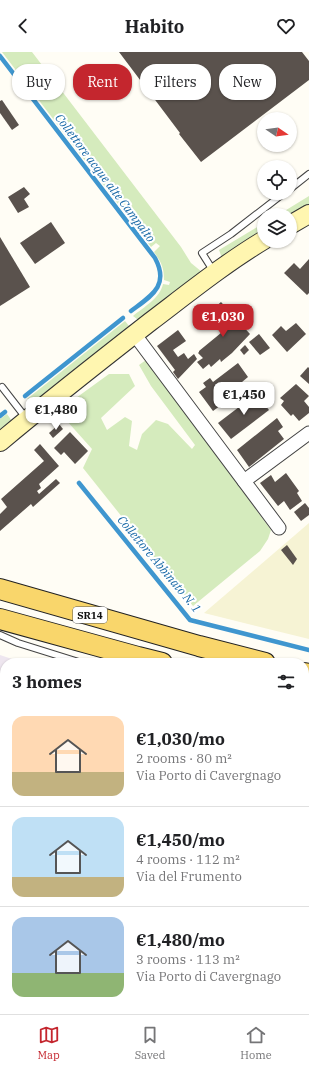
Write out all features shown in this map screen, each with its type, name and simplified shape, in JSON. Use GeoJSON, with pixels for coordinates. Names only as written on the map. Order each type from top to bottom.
{"type":"FeatureCollection","features":[{"type":"Feature","properties":{"kind":"main road","name":"SR14"},"geometry":{"type":"LineString","coordinates":[[0,590],[246,658]]}},
{"type":"Feature","properties":{"kind":"main road","name":"SR14"},"geometry":{"type":"LineString","coordinates":[[0,619],[129,658]]}},
{"type":"Feature","properties":{"kind":"street"},"geometry":{"type":"LineString","coordinates":[[297,221],[309,214]]}},
{"type":"Feature","properties":{"kind":"street"},"geometry":{"type":"LineString","coordinates":[[0,442],[135,334],[215,273],[257,245]]}},
{"type":"Feature","properties":{"kind":"street"},"geometry":{"type":"LineString","coordinates":[[135,334],[279,528]]}},
{"type":"Feature","properties":{"kind":"street"},"geometry":{"type":"LineString","coordinates":[[244,481],[309,433]]}},
{"type":"Feature","properties":{"kind":"lane"},"geometry":{"type":"LineString","coordinates":[[297,183],[309,174]]}},
{"type":"Feature","properties":{"kind":"lane"},"geometry":{"type":"LineString","coordinates":[[215,273],[202,254],[275,200]]}},
{"type":"Feature","properties":{"kind":"lane"},"geometry":{"type":"LineString","coordinates":[[2,388],[27,419]]}},
{"type":"Feature","properties":{"kind":"lane"},"geometry":{"type":"LineString","coordinates":[[0,635],[18,644],[65,658]]}},
{"type":"Feature","properties":{"kind":"shaded area"},"geometry":{"type":"Polygon","coordinates":[[[309,523],[309,639],[204,613],[309,523]]]}},
{"type":"Feature","properties":{"kind":"shaded area"},"geometry":{"type":"Polygon","coordinates":[[[0,655],[9,658],[0,658],[0,655]]]}},
{"type":"Feature","properties":{"kind":"green space"},"geometry":{"type":"Polygon","coordinates":[[[2,52],[32,52],[41,64],[12,64],[2,52]]]}},
{"type":"Feature","properties":{"kind":"green space"},"geometry":{"type":"Polygon","coordinates":[[[65,95],[181,247],[191,263],[202,272],[142,319],[137,319],[133,316],[147,306],[159,294],[163,284],[169,285],[170,282],[164,280],[162,265],[154,252],[160,246],[156,243],[151,247],[39,100],[65,100],[65,95]]]}},
{"type":"Feature","properties":{"kind":"green space"},"geometry":{"type":"Polygon","coordinates":[[[309,196],[309,204],[297,212],[297,208],[289,208],[309,196]]]}},
{"type":"Feature","properties":{"kind":"green space"},"geometry":{"type":"Polygon","coordinates":[[[257,227],[257,236],[222,258],[219,250],[257,227]]]}},
{"type":"Feature","properties":{"kind":"green space"},"geometry":{"type":"Polygon","coordinates":[[[125,321],[129,326],[127,330],[34,403],[27,399],[125,321]]]}},
{"type":"Feature","properties":{"kind":"green space"},"geometry":{"type":"Polygon","coordinates":[[[146,360],[271,530],[268,539],[260,551],[193,606],[83,468],[92,449],[58,411],[109,374],[129,374],[135,386],[101,418],[107,430],[125,417],[132,421],[129,446],[137,450],[142,434],[156,420],[168,424],[192,449],[195,445],[151,386],[139,365],[146,360]]]}},
{"type":"Feature","properties":{"kind":"green space"},"geometry":{"type":"Polygon","coordinates":[[[7,414],[12,421],[0,431],[0,419],[7,414]]]}},
{"type":"Feature","properties":{"kind":"building"},"geometry":{"type":"Polygon","coordinates":[[[119,52],[302,52],[309,61],[309,80],[267,112],[257,112],[257,119],[201,162],[155,100],[211,100],[211,64],[140,64],[140,80],[132,69],[132,64],[128,64],[119,52]]]}},
{"type":"Feature","properties":{"kind":"building"},"geometry":{"type":"Polygon","coordinates":[[[2,100],[19,125],[12,130],[0,113],[0,101],[2,100]]]}},
{"type":"Feature","properties":{"kind":"building"},"geometry":{"type":"Polygon","coordinates":[[[24,187],[30,194],[24,199],[29,207],[18,213],[8,197],[24,187]]]}},
{"type":"Feature","properties":{"kind":"building"},"geometry":{"type":"Polygon","coordinates":[[[51,222],[65,243],[35,264],[20,243],[51,222]]]}},
{"type":"Feature","properties":{"kind":"building"},"geometry":{"type":"Polygon","coordinates":[[[0,237],[30,287],[0,306],[0,237]]]}},
{"type":"Feature","properties":{"kind":"building"},"geometry":{"type":"Polygon","coordinates":[[[309,259],[309,293],[307,295],[284,273],[294,263],[300,269],[309,259]]]}},
{"type":"Feature","properties":{"kind":"building"},"geometry":{"type":"Polygon","coordinates":[[[221,302],[250,334],[221,362],[220,359],[211,367],[209,364],[203,369],[197,362],[203,358],[198,353],[199,351],[227,328],[211,311],[221,302]]]}},
{"type":"Feature","properties":{"kind":"building"},"geometry":{"type":"Polygon","coordinates":[[[296,323],[306,334],[287,352],[272,335],[281,326],[286,331],[296,323]]]}},
{"type":"Feature","properties":{"kind":"building"},"geometry":{"type":"Polygon","coordinates":[[[178,330],[186,341],[173,350],[178,357],[184,353],[188,359],[194,354],[197,359],[178,379],[173,372],[175,370],[157,346],[178,330]]]}},
{"type":"Feature","properties":{"kind":"building"},"geometry":{"type":"Polygon","coordinates":[[[259,334],[270,348],[260,355],[249,342],[259,334]]]}},
{"type":"Feature","properties":{"kind":"building"},"geometry":{"type":"Polygon","coordinates":[[[245,345],[249,350],[244,355],[240,350],[245,345]]]}},
{"type":"Feature","properties":{"kind":"building"},"geometry":{"type":"Polygon","coordinates":[[[238,363],[248,377],[236,387],[239,392],[213,411],[199,392],[206,387],[203,383],[210,378],[213,382],[238,363]]]}},
{"type":"Feature","properties":{"kind":"building"},"geometry":{"type":"Polygon","coordinates":[[[308,367],[309,368],[309,384],[300,376],[308,367]]]}},
{"type":"Feature","properties":{"kind":"building"},"geometry":{"type":"Polygon","coordinates":[[[296,384],[309,396],[304,401],[309,407],[309,413],[299,421],[293,414],[291,416],[281,405],[284,401],[280,398],[296,384]]]}},
{"type":"Feature","properties":{"kind":"building"},"geometry":{"type":"Polygon","coordinates":[[[256,394],[269,410],[231,439],[218,423],[256,394]]]}},
{"type":"Feature","properties":{"kind":"building"},"geometry":{"type":"Polygon","coordinates":[[[277,418],[283,427],[278,431],[284,439],[249,467],[237,450],[277,418]]]}},
{"type":"Feature","properties":{"kind":"building"},"geometry":{"type":"Polygon","coordinates":[[[59,424],[63,429],[53,438],[49,433],[59,424]]]}},
{"type":"Feature","properties":{"kind":"building"},"geometry":{"type":"Polygon","coordinates":[[[70,432],[88,451],[75,464],[64,452],[61,455],[54,448],[70,432]]]}},
{"type":"Feature","properties":{"kind":"building"},"geometry":{"type":"Polygon","coordinates":[[[40,444],[59,466],[39,484],[41,488],[37,491],[39,494],[56,479],[60,483],[33,507],[31,504],[0,531],[0,514],[7,507],[1,499],[44,461],[34,450],[40,444]]]}},
{"type":"Feature","properties":{"kind":"building"},"geometry":{"type":"Polygon","coordinates":[[[286,473],[299,491],[297,493],[302,501],[290,510],[284,501],[278,506],[260,483],[271,475],[275,482],[286,473]]]}},
{"type":"Feature","properties":{"kind":"building"},"geometry":{"type":"Polygon","coordinates":[[[305,503],[309,508],[309,515],[301,521],[294,512],[305,503]]]}},
{"type":"Feature","properties":{"kind":"building"},"geometry":{"type":"Polygon","coordinates":[[[287,545],[297,559],[293,565],[281,550],[287,545]]]}},
{"type":"Feature","properties":{"kind":"waterway","name":"Collettore acque alte Campalto"},"geometry":{"type":"LineString","coordinates":[[0,56],[155,258],[159,268],[159,283],[151,295],[131,311]]}},
{"type":"Feature","properties":{"kind":"waterway","name":"Collettore acque alte Campalto"},"geometry":{"type":"LineString","coordinates":[[25,396],[123,318]]}},
{"type":"Feature","properties":{"kind":"waterway","name":"Collettore acque alte Campalto"},"geometry":{"type":"LineString","coordinates":[[0,416],[5,412]]}},
{"type":"Feature","properties":{"kind":"waterway","name":"Collettore Abbinato N. 1"},"geometry":{"type":"LineString","coordinates":[[79,483],[190,620],[309,650]]}}]}
